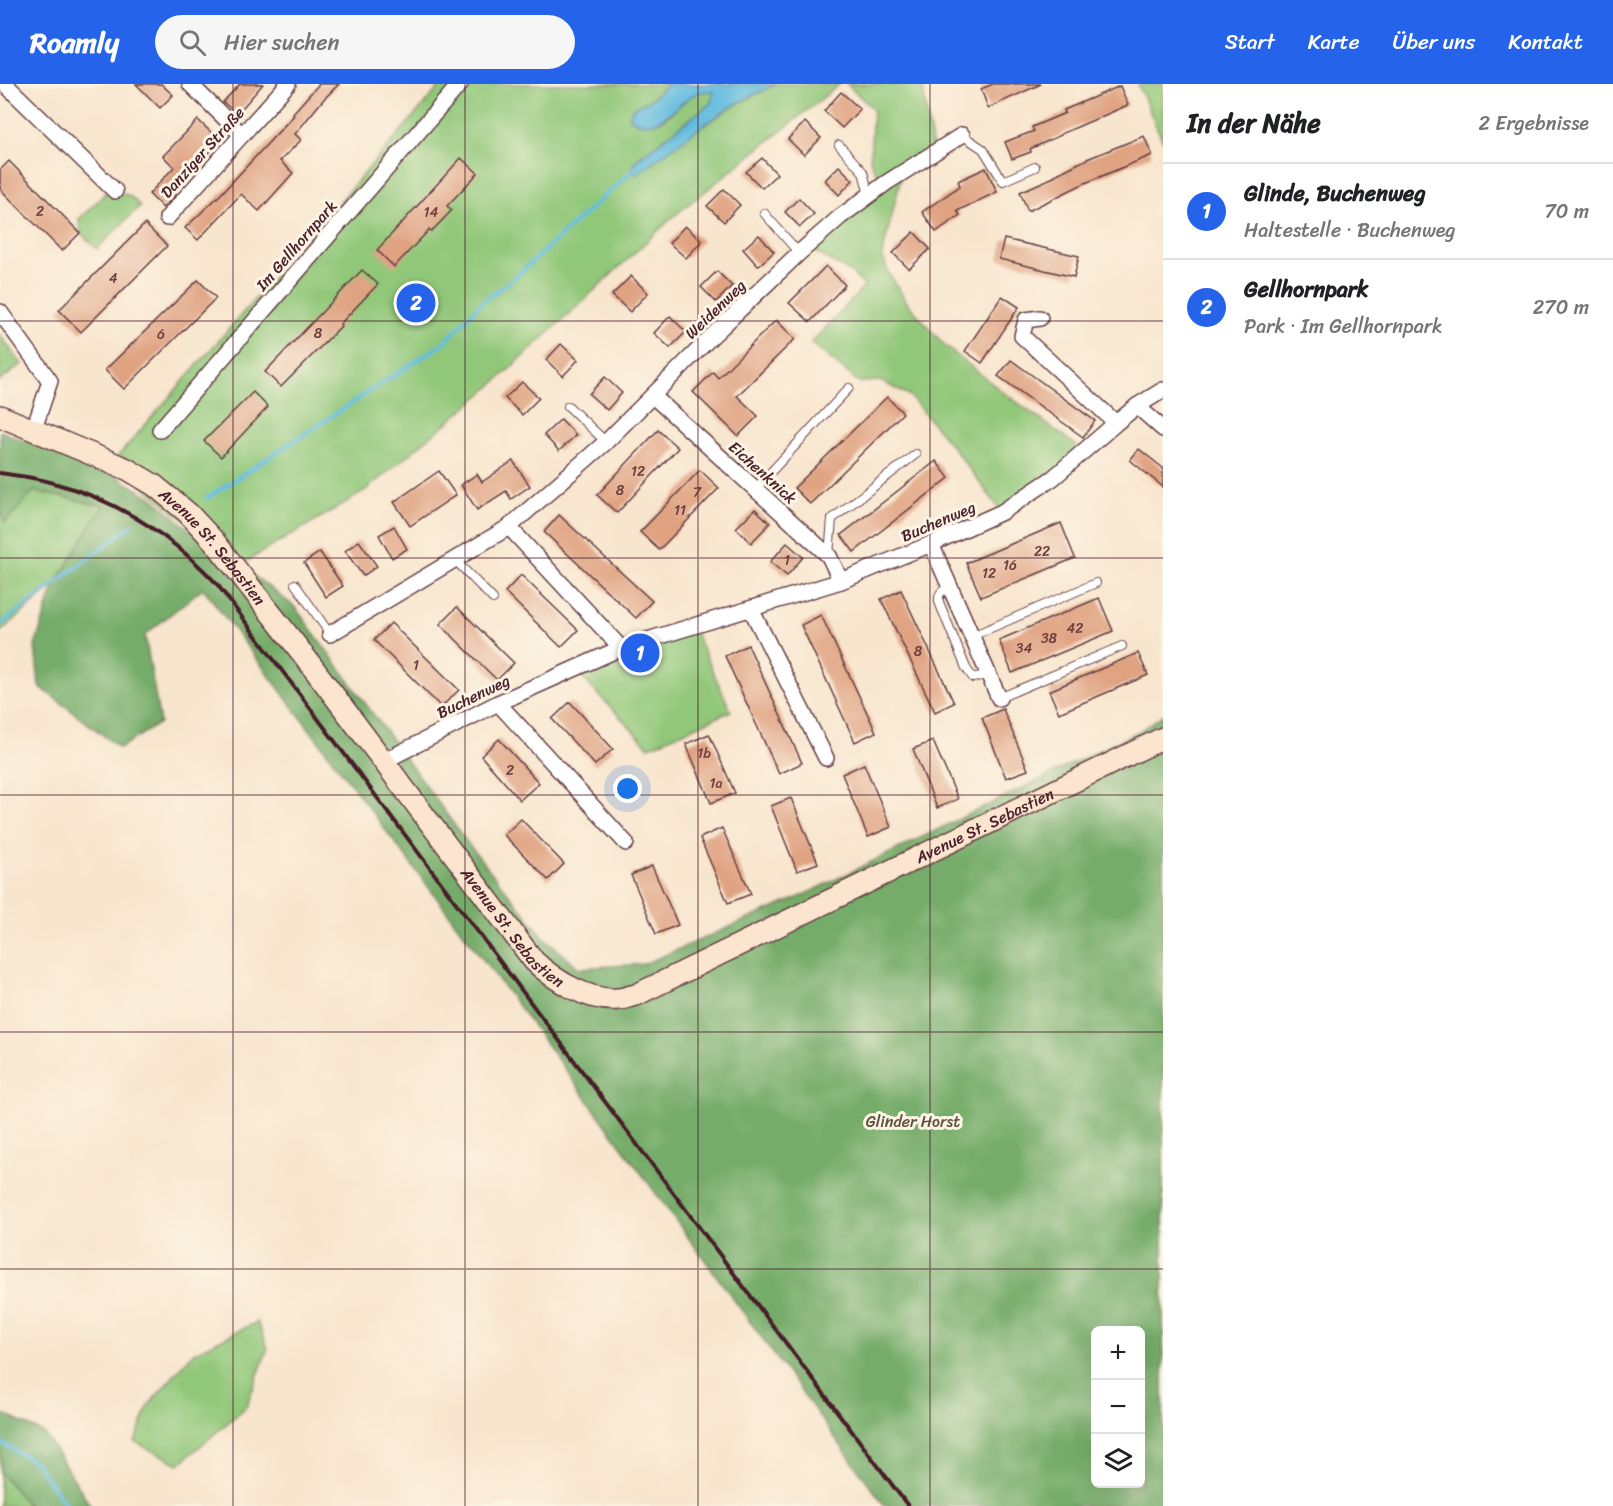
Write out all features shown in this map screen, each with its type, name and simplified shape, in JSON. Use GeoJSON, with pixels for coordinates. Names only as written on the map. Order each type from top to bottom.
{"type":"FeatureCollection","features":[{"type":"Feature","properties":{"kind":"main road","name":"Avenue St. Sebastien"},"geometry":{"type":"LineString","coordinates":[[0,417],[127,469],[154,485],[188,513],[214,541],[294,644],[534,961],[547,973],[572,987],[608,999],[619,999],[646,989],[1163,738]]}},
{"type":"Feature","properties":{"kind":"street"},"geometry":{"type":"LineString","coordinates":[[5,84],[115,191]]}},
{"type":"Feature","properties":{"kind":"street"},"geometry":{"type":"LineString","coordinates":[[190,84],[242,135]]}},
{"type":"Feature","properties":{"kind":"street","name":"Danziger Straße"},"geometry":{"type":"LineString","coordinates":[[167,218],[288,84]]}},
{"type":"Feature","properties":{"kind":"street","name":"Im Gellhornpark"},"geometry":{"type":"LineString","coordinates":[[160,430],[460,84]]}},
{"type":"Feature","properties":{"kind":"street","name":"Weidenweg"},"geometry":{"type":"LineString","coordinates":[[330,634],[509,527],[606,442],[799,253],[869,195],[962,135]]}},
{"type":"Feature","properties":{"kind":"street"},"geometry":{"type":"LineString","coordinates":[[0,312],[50,381],[34,429]]}},
{"type":"Feature","properties":{"kind":"street"},"geometry":{"type":"LineString","coordinates":[[1040,318],[1026,320],[1022,336],[1116,423]]}},
{"type":"Feature","properties":{"kind":"street","name":"Buchenweg"},"geometry":{"type":"LineString","coordinates":[[382,762],[498,702],[621,648],[841,580],[932,544],[1012,506],[1074,462],[1137,406],[1163,390]]}},
{"type":"Feature","properties":{"kind":"street","name":"Eichenknick"},"geometry":{"type":"LineString","coordinates":[[653,396],[829,556],[841,580]]}},
{"type":"Feature","properties":{"kind":"street"},"geometry":{"type":"LineString","coordinates":[[1137,406],[1163,429]]}},
{"type":"Feature","properties":{"kind":"street"},"geometry":{"type":"LineString","coordinates":[[509,527],[621,648]]}},
{"type":"Feature","properties":{"kind":"street"},"geometry":{"type":"LineString","coordinates":[[932,544],[999,698]]}},
{"type":"Feature","properties":{"kind":"street"},"geometry":{"type":"LineString","coordinates":[[752,609],[826,758]]}},
{"type":"Feature","properties":{"kind":"street"},"geometry":{"type":"LineString","coordinates":[[498,702],[626,843]]}},
{"type":"Feature","properties":{"kind":"lane"},"geometry":{"type":"LineString","coordinates":[[962,135],[983,149],[1003,181],[1035,167]]}},
{"type":"Feature","properties":{"kind":"lane"},"geometry":{"type":"LineString","coordinates":[[839,145],[863,172],[869,195]]}},
{"type":"Feature","properties":{"kind":"lane"},"geometry":{"type":"LineString","coordinates":[[764,213],[799,253]]}},
{"type":"Feature","properties":{"kind":"lane"},"geometry":{"type":"LineString","coordinates":[[754,489],[849,388]]}},
{"type":"Feature","properties":{"kind":"lane"},"geometry":{"type":"LineString","coordinates":[[568,406],[606,442]]}},
{"type":"Feature","properties":{"kind":"lane"},"geometry":{"type":"LineString","coordinates":[[829,556],[832,519],[916,454]]}},
{"type":"Feature","properties":{"kind":"lane"},"geometry":{"type":"LineString","coordinates":[[455,560],[493,600]]}},
{"type":"Feature","properties":{"kind":"lane"},"geometry":{"type":"LineString","coordinates":[[295,584],[330,634]]}},
{"type":"Feature","properties":{"kind":"lane"},"geometry":{"type":"LineString","coordinates":[[972,636],[1096,584]]}},
{"type":"Feature","properties":{"kind":"lane"},"geometry":{"type":"LineString","coordinates":[[950,587],[941,591],[938,596],[939,602],[966,668],[974,678],[989,674]]}},
{"type":"Feature","properties":{"kind":"lane"},"geometry":{"type":"LineString","coordinates":[[999,698],[1122,646]]}},
{"type":"Feature","properties":{"kind":"green space"},"geometry":{"type":"Polygon","coordinates":[[[442,84],[668,84],[649,101],[633,108],[638,123],[655,123],[671,114],[696,93],[715,91],[711,104],[633,164],[636,174],[736,104],[776,84],[840,84],[674,216],[488,389],[362,493],[240,565],[113,462],[442,84]]]}},
{"type":"Feature","properties":{"kind":"green space"},"geometry":{"type":"Polygon","coordinates":[[[847,84],[922,84],[933,149],[903,169],[882,255],[888,272],[908,304],[945,346],[1085,452],[1002,512],[909,395],[880,381],[859,382],[811,343],[865,286],[850,272],[804,245],[881,183],[870,160],[873,109],[847,84]]]}},
{"type":"Feature","properties":{"kind":"green space"},"geometry":{"type":"Polygon","coordinates":[[[1138,84],[1163,84],[1163,142],[1138,84]]]}},
{"type":"Feature","properties":{"kind":"green space"},"geometry":{"type":"Polygon","coordinates":[[[111,188],[130,196],[140,206],[97,249],[80,233],[79,219],[111,188]]]}},
{"type":"Feature","properties":{"kind":"green space"},"geometry":{"type":"Polygon","coordinates":[[[0,335],[22,364],[0,381],[0,335]]]}},
{"type":"Feature","properties":{"kind":"green space","name":"Glinder Horst"},"geometry":{"type":"Polygon","coordinates":[[[0,431],[114,475],[151,497],[209,546],[240,565],[295,607],[469,845],[544,937],[579,968],[644,964],[804,895],[1141,730],[1163,715],[1163,1506],[885,1506],[534,1027],[203,588],[145,635],[160,723],[120,748],[39,686],[35,646],[54,586],[103,506],[34,491],[5,523],[0,508],[0,431]]]}},
{"type":"Feature","properties":{"kind":"green space"},"geometry":{"type":"Polygon","coordinates":[[[33,491],[104,506],[54,586],[0,632],[0,508],[5,522],[33,491]]]}},
{"type":"Feature","properties":{"kind":"green space"},"geometry":{"type":"Polygon","coordinates":[[[692,626],[731,711],[649,747],[574,669],[692,626]]]}},
{"type":"Feature","properties":{"kind":"green space"},"geometry":{"type":"Polygon","coordinates":[[[257,1322],[268,1348],[246,1407],[179,1464],[135,1442],[149,1405],[193,1353],[257,1322]]]}},
{"type":"Feature","properties":{"kind":"green space"},"geometry":{"type":"Polygon","coordinates":[[[0,1412],[45,1434],[91,1506],[28,1506],[0,1472],[0,1412]]]}},
{"type":"Feature","properties":{"kind":"green space"},"geometry":{"type":"Polygon","coordinates":[[[0,1472],[28,1506],[0,1506],[0,1472]]]}},
{"type":"Feature","properties":{"kind":"water"},"geometry":{"type":"Polygon","coordinates":[[[668,84],[776,84],[736,104],[636,174],[632,171],[633,164],[710,104],[714,92],[702,92],[692,96],[654,123],[642,123],[629,118],[633,108],[649,101],[668,84]]]}},
{"type":"Feature","properties":{"kind":"building"},"geometry":{"type":"Polygon","coordinates":[[[136,84],[161,84],[173,95],[160,108],[136,84]]]}},
{"type":"Feature","properties":{"kind":"building"},"geometry":{"type":"Polygon","coordinates":[[[240,84],[263,84],[237,114],[223,102],[240,84]]]}},
{"type":"Feature","properties":{"kind":"building"},"geometry":{"type":"Polygon","coordinates":[[[319,84],[339,84],[295,134],[301,140],[280,161],[293,173],[259,211],[241,194],[198,240],[185,228],[221,194],[294,115],[293,113],[319,84]]]}},
{"type":"Feature","properties":{"kind":"building"},"geometry":{"type":"Polygon","coordinates":[[[993,84],[1041,84],[988,108],[981,89],[993,84]]]}},
{"type":"Feature","properties":{"kind":"building"},"geometry":{"type":"Polygon","coordinates":[[[1120,86],[1128,105],[1061,134],[1030,149],[1031,152],[1012,159],[1005,142],[1034,131],[1032,127],[1065,113],[1064,110],[1120,86]]]}},
{"type":"Feature","properties":{"kind":"building"},"geometry":{"type":"Polygon","coordinates":[[[841,92],[860,109],[842,128],[824,111],[841,92]]]}},
{"type":"Feature","properties":{"kind":"building"},"geometry":{"type":"Polygon","coordinates":[[[198,120],[220,141],[173,191],[176,194],[163,208],[149,194],[174,167],[163,156],[198,120]]]}},
{"type":"Feature","properties":{"kind":"building"},"geometry":{"type":"Polygon","coordinates":[[[805,122],[821,138],[804,155],[788,139],[805,122]]]}},
{"type":"Feature","properties":{"kind":"building"},"geometry":{"type":"Polygon","coordinates":[[[1144,136],[1152,155],[1083,184],[1028,211],[1020,192],[1087,159],[1144,136]]]}},
{"type":"Feature","properties":{"kind":"building"},"geometry":{"type":"Polygon","coordinates":[[[461,158],[478,173],[447,206],[452,210],[431,232],[429,230],[394,267],[377,250],[461,158]]]}},
{"type":"Feature","properties":{"kind":"building"},"geometry":{"type":"Polygon","coordinates":[[[762,158],[777,174],[762,188],[746,172],[762,158]]]}},
{"type":"Feature","properties":{"kind":"building"},"geometry":{"type":"Polygon","coordinates":[[[9,161],[80,233],[62,251],[0,189],[0,170],[9,161]]]}},
{"type":"Feature","properties":{"kind":"building"},"geometry":{"type":"Polygon","coordinates":[[[839,166],[853,180],[839,195],[825,180],[839,166]]]}},
{"type":"Feature","properties":{"kind":"building"},"geometry":{"type":"Polygon","coordinates":[[[986,168],[997,192],[957,211],[960,215],[936,232],[922,212],[960,186],[958,181],[986,168]]]}},
{"type":"Feature","properties":{"kind":"building"},"geometry":{"type":"Polygon","coordinates":[[[724,189],[740,205],[724,222],[707,206],[724,189]]]}},
{"type":"Feature","properties":{"kind":"building"},"geometry":{"type":"Polygon","coordinates":[[[799,198],[814,214],[800,227],[785,212],[799,198]]]}},
{"type":"Feature","properties":{"kind":"building"},"geometry":{"type":"Polygon","coordinates":[[[145,224],[167,246],[81,332],[59,310],[145,224]]]}},
{"type":"Feature","properties":{"kind":"building"},"geometry":{"type":"Polygon","coordinates":[[[685,226],[702,241],[686,258],[669,243],[685,226]]]}},
{"type":"Feature","properties":{"kind":"building"},"geometry":{"type":"Polygon","coordinates":[[[914,232],[930,249],[909,269],[893,253],[914,232]]]}},
{"type":"Feature","properties":{"kind":"building"},"geometry":{"type":"Polygon","coordinates":[[[759,235],[774,252],[758,266],[743,249],[759,235]]]}},
{"type":"Feature","properties":{"kind":"building"},"geometry":{"type":"Polygon","coordinates":[[[1004,239],[1079,256],[1074,277],[999,259],[1004,239]]]}},
{"type":"Feature","properties":{"kind":"building"},"geometry":{"type":"Polygon","coordinates":[[[826,266],[845,285],[810,322],[789,303],[826,266]]]}},
{"type":"Feature","properties":{"kind":"building"},"geometry":{"type":"Polygon","coordinates":[[[362,270],[378,284],[340,324],[341,326],[281,387],[265,372],[362,270]]]}},
{"type":"Feature","properties":{"kind":"building"},"geometry":{"type":"Polygon","coordinates":[[[717,271],[732,286],[716,302],[701,287],[717,271]]]}},
{"type":"Feature","properties":{"kind":"building"},"geometry":{"type":"Polygon","coordinates":[[[631,276],[648,293],[630,312],[612,295],[631,276]]]}},
{"type":"Feature","properties":{"kind":"building"},"geometry":{"type":"Polygon","coordinates":[[[198,280],[216,298],[124,389],[105,370],[198,280]]]}},
{"type":"Feature","properties":{"kind":"building"},"geometry":{"type":"Polygon","coordinates":[[[1002,296],[1019,307],[982,363],[965,351],[1002,296]]]}},
{"type":"Feature","properties":{"kind":"building"},"geometry":{"type":"Polygon","coordinates":[[[670,316],[686,332],[670,348],[654,333],[670,316]]]}},
{"type":"Feature","properties":{"kind":"building"},"geometry":{"type":"Polygon","coordinates":[[[776,320],[795,339],[737,396],[758,416],[738,436],[693,392],[713,372],[718,378],[776,320]]]}},
{"type":"Feature","properties":{"kind":"building"},"geometry":{"type":"Polygon","coordinates":[[[561,344],[578,360],[563,376],[546,360],[561,344]]]}},
{"type":"Feature","properties":{"kind":"building"},"geometry":{"type":"Polygon","coordinates":[[[1011,360],[1095,421],[1083,437],[998,376],[1011,360]]]}},
{"type":"Feature","properties":{"kind":"building"},"geometry":{"type":"Polygon","coordinates":[[[605,377],[622,393],[607,410],[589,394],[605,377]]]}},
{"type":"Feature","properties":{"kind":"building"},"geometry":{"type":"Polygon","coordinates":[[[522,382],[539,398],[522,415],[505,398],[522,382]]]}},
{"type":"Feature","properties":{"kind":"building"},"geometry":{"type":"Polygon","coordinates":[[[253,392],[268,407],[221,457],[204,441],[253,392]]]}},
{"type":"Feature","properties":{"kind":"building"},"geometry":{"type":"Polygon","coordinates":[[[887,397],[903,413],[810,504],[794,488],[887,397]]]}},
{"type":"Feature","properties":{"kind":"building"},"geometry":{"type":"Polygon","coordinates":[[[561,419],[576,435],[559,451],[544,435],[561,419]]]}},
{"type":"Feature","properties":{"kind":"building"},"geometry":{"type":"Polygon","coordinates":[[[658,430],[678,448],[617,513],[597,495],[658,430]]]}},
{"type":"Feature","properties":{"kind":"building"},"geometry":{"type":"Polygon","coordinates":[[[1139,449],[1163,468],[1163,487],[1130,460],[1139,449]]]}},
{"type":"Feature","properties":{"kind":"building"},"geometry":{"type":"Polygon","coordinates":[[[513,461],[530,486],[511,499],[506,491],[477,510],[461,485],[477,474],[482,482],[513,461]]]}},
{"type":"Feature","properties":{"kind":"building"},"geometry":{"type":"Polygon","coordinates":[[[936,461],[949,478],[854,552],[841,535],[936,461]]]}},
{"type":"Feature","properties":{"kind":"building"},"geometry":{"type":"Polygon","coordinates":[[[700,470],[719,488],[659,550],[640,532],[700,470]]]}},
{"type":"Feature","properties":{"kind":"building"},"geometry":{"type":"Polygon","coordinates":[[[439,471],[456,495],[410,526],[394,502],[439,471]]]}},
{"type":"Feature","properties":{"kind":"building"},"geometry":{"type":"Polygon","coordinates":[[[755,509],[770,523],[751,543],[736,528],[755,509]]]}},
{"type":"Feature","properties":{"kind":"building"},"geometry":{"type":"Polygon","coordinates":[[[559,515],[652,601],[636,618],[544,532],[559,515]]]}},
{"type":"Feature","properties":{"kind":"building"},"geometry":{"type":"Polygon","coordinates":[[[1061,523],[1075,558],[981,597],[966,563],[1061,523]]]}},
{"type":"Feature","properties":{"kind":"building"},"geometry":{"type":"Polygon","coordinates":[[[394,526],[407,549],[392,558],[379,535],[394,526]]]}},
{"type":"Feature","properties":{"kind":"building"},"geometry":{"type":"Polygon","coordinates":[[[359,541],[377,566],[363,576],[345,551],[359,541]]]}},
{"type":"Feature","properties":{"kind":"building"},"geometry":{"type":"Polygon","coordinates":[[[787,543],[803,557],[787,576],[770,562],[787,543]]]}},
{"type":"Feature","properties":{"kind":"building"},"geometry":{"type":"Polygon","coordinates":[[[320,552],[343,586],[326,597],[304,563],[320,552]]]}},
{"type":"Feature","properties":{"kind":"building"},"geometry":{"type":"Polygon","coordinates":[[[521,575],[578,630],[561,647],[505,592],[521,575]]]}},
{"type":"Feature","properties":{"kind":"building"},"geometry":{"type":"Polygon","coordinates":[[[901,590],[954,703],[935,712],[881,599],[901,590]]]}},
{"type":"Feature","properties":{"kind":"building"},"geometry":{"type":"Polygon","coordinates":[[[1099,598],[1113,631],[1012,673],[999,640],[1099,598]]]}},
{"type":"Feature","properties":{"kind":"building"},"geometry":{"type":"Polygon","coordinates":[[[457,607],[514,663],[497,680],[440,624],[457,607]]]}},
{"type":"Feature","properties":{"kind":"building"},"geometry":{"type":"Polygon","coordinates":[[[821,615],[876,732],[855,742],[801,625],[821,615]]]}},
{"type":"Feature","properties":{"kind":"building"},"geometry":{"type":"Polygon","coordinates":[[[391,623],[459,690],[441,707],[374,640],[391,623]]]}},
{"type":"Feature","properties":{"kind":"building"},"geometry":{"type":"Polygon","coordinates":[[[748,645],[802,763],[779,774],[725,656],[748,645]]]}},
{"type":"Feature","properties":{"kind":"building"},"geometry":{"type":"Polygon","coordinates":[[[1138,653],[1148,675],[1059,713],[1049,691],[1138,653]]]}},
{"type":"Feature","properties":{"kind":"building"},"geometry":{"type":"Polygon","coordinates":[[[570,702],[613,749],[595,765],[552,719],[570,702]]]}},
{"type":"Feature","properties":{"kind":"building"},"geometry":{"type":"Polygon","coordinates":[[[1003,709],[1028,770],[1006,778],[982,718],[1003,709]]]}},
{"type":"Feature","properties":{"kind":"building"},"geometry":{"type":"Polygon","coordinates":[[[709,734],[735,793],[711,803],[686,744],[709,734]]]}},
{"type":"Feature","properties":{"kind":"building"},"geometry":{"type":"Polygon","coordinates":[[[499,739],[539,783],[520,800],[481,756],[499,739]]]}},
{"type":"Feature","properties":{"kind":"building"},"geometry":{"type":"Polygon","coordinates":[[[933,741],[958,799],[937,808],[913,749],[933,741]]]}},
{"type":"Feature","properties":{"kind":"building"},"geometry":{"type":"Polygon","coordinates":[[[864,764],[891,827],[868,837],[842,774],[864,764]]]}},
{"type":"Feature","properties":{"kind":"building"},"geometry":{"type":"Polygon","coordinates":[[[791,798],[818,863],[797,871],[771,806],[791,798]]]}},
{"type":"Feature","properties":{"kind":"building"},"geometry":{"type":"Polygon","coordinates":[[[521,819],[564,864],[548,880],[504,835],[521,819]]]}},
{"type":"Feature","properties":{"kind":"building"},"geometry":{"type":"Polygon","coordinates":[[[722,828],[751,894],[728,903],[700,838],[722,828]]]}},
{"type":"Feature","properties":{"kind":"building"},"geometry":{"type":"Polygon","coordinates":[[[652,866],[678,925],[656,934],[631,875],[652,866]]]}},
{"type":"Feature","properties":{"kind":"waterway"},"geometry":{"type":"LineString","coordinates":[[207,498],[445,342],[481,303],[515,277],[632,171]]}},
{"type":"Feature","properties":{"kind":"waterway"},"geometry":{"type":"LineString","coordinates":[[0,625],[132,525]]}},
{"type":"Feature","properties":{"kind":"waterway"},"geometry":{"type":"LineString","coordinates":[[0,1442],[35,1462],[67,1506]]}},
{"type":"Feature","properties":{"kind":"railway"},"geometry":{"type":"LineString","coordinates":[[0,473],[32,478],[74,489],[120,509],[181,550],[217,584],[908,1506]]}},
{"type":"Feature","properties":{"kind":"place","name":"Gellhornpark"},"geometry":{"type":"Point","coordinates":[416,303]}},
{"type":"Feature","properties":{"kind":"place","name":"Glinde, Buchenweg"},"geometry":{"type":"Point","coordinates":[640,653]}}]}
